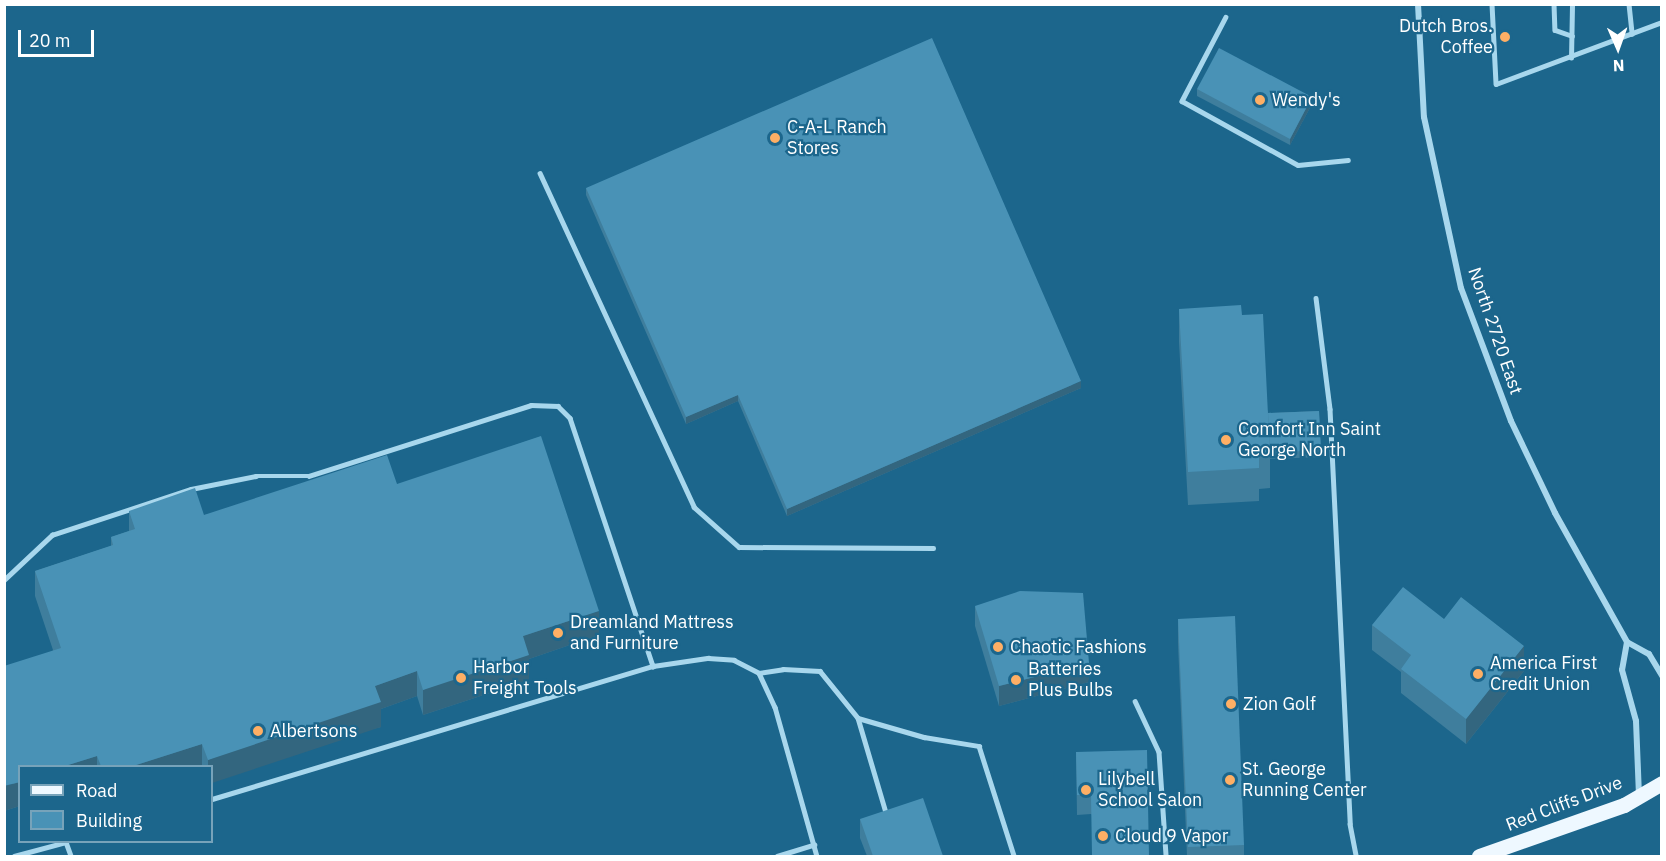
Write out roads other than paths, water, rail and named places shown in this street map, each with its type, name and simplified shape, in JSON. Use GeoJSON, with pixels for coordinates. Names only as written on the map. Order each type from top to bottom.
{"type":"FeatureCollection","features":[{"type":"Feature","properties":{"kind":"main road","name":"Red Cliffs Drive"},"geometry":{"type":"LineString","coordinates":[[1479,856],[1563,828],[1640,796],[1662,783]]}},
{"type":"Feature","properties":{"kind":"street","name":"North 2720 East"},"geometry":{"type":"LineString","coordinates":[[1418,4],[1424,117],[1461,288],[1511,421],[1555,513],[1627,642],[1649,654],[1662,676]]}},
{"type":"Feature","properties":{"kind":"street"},"geometry":{"type":"LineString","coordinates":[[1627,642],[1622,670],[1636,721],[1640,796]]}},
{"type":"Feature","properties":{"kind":"lane"},"geometry":{"type":"LineString","coordinates":[[1492,4],[1496,84],[1571,58],[1662,22]]}},
{"type":"Feature","properties":{"kind":"lane"},"geometry":{"type":"LineString","coordinates":[[1554,4],[1555,30],[1572,36]]}},
{"type":"Feature","properties":{"kind":"lane"},"geometry":{"type":"LineString","coordinates":[[1571,58],[1572,4]]}},
{"type":"Feature","properties":{"kind":"lane"},"geometry":{"type":"LineString","coordinates":[[1629,4],[1632,34]]}},
{"type":"Feature","properties":{"kind":"lane"},"geometry":{"type":"LineString","coordinates":[[1226,17],[1182,101],[1298,165],[1348,160]]}},
{"type":"Feature","properties":{"kind":"lane"},"geometry":{"type":"LineString","coordinates":[[540,173],[694,507],[739,547],[933,548]]}},
{"type":"Feature","properties":{"kind":"lane"},"geometry":{"type":"LineString","coordinates":[[1316,298],[1330,409],[1350,824],[1356,856]]}},
{"type":"Feature","properties":{"kind":"lane"},"geometry":{"type":"LineString","coordinates":[[4,580],[52,535],[191,489],[256,476],[309,476],[531,405],[558,406],[570,418],[653,666]]}},
{"type":"Feature","properties":{"kind":"lane"},"geometry":{"type":"LineString","coordinates":[[213,799],[653,666],[708,658],[734,660],[759,673],[783,669],[820,672],[858,718],[891,828]]}},
{"type":"Feature","properties":{"kind":"lane"},"geometry":{"type":"LineString","coordinates":[[759,673],[775,707],[817,856]]}},
{"type":"Feature","properties":{"kind":"lane"},"geometry":{"type":"LineString","coordinates":[[1135,701],[1159,752],[1166,856]]}},
{"type":"Feature","properties":{"kind":"lane"},"geometry":{"type":"LineString","coordinates":[[858,718],[924,737],[979,746],[1014,856]]}},
{"type":"Feature","properties":{"kind":"lane"},"geometry":{"type":"LineString","coordinates":[[14,856],[62,843]]}},
{"type":"Feature","properties":{"kind":"lane"},"geometry":{"type":"LineString","coordinates":[[777,856],[814,845]]}},
{"type":"Feature","properties":{"kind":"place","name":"Dutch Bros. Coffee"},"geometry":{"type":"Point","coordinates":[1505,37]}},
{"type":"Feature","properties":{"kind":"place","name":"Wendy's"},"geometry":{"type":"Point","coordinates":[1260,100]}},
{"type":"Feature","properties":{"kind":"place","name":"C-A-L Ranch Stores"},"geometry":{"type":"Point","coordinates":[775,138]}},
{"type":"Feature","properties":{"kind":"place","name":"Comfort Inn Saint George North"},"geometry":{"type":"Point","coordinates":[1226,440]}},
{"type":"Feature","properties":{"kind":"place","name":"Dreamland Mattress and Furniture"},"geometry":{"type":"Point","coordinates":[558,633]}},
{"type":"Feature","properties":{"kind":"place","name":"Chaotic Fashions"},"geometry":{"type":"Point","coordinates":[998,647]}},
{"type":"Feature","properties":{"kind":"place","name":"America First Credit Union"},"geometry":{"type":"Point","coordinates":[1478,674]}},
{"type":"Feature","properties":{"kind":"place","name":"Harbor Freight Tools"},"geometry":{"type":"Point","coordinates":[461,678]}},
{"type":"Feature","properties":{"kind":"place","name":"Batteries Plus Bulbs"},"geometry":{"type":"Point","coordinates":[1016,680]}},
{"type":"Feature","properties":{"kind":"place","name":"Zion Golf"},"geometry":{"type":"Point","coordinates":[1231,704]}},
{"type":"Feature","properties":{"kind":"place","name":"Albertsons"},"geometry":{"type":"Point","coordinates":[258,731]}},
{"type":"Feature","properties":{"kind":"place","name":"St. George Running Center"},"geometry":{"type":"Point","coordinates":[1230,780]}},
{"type":"Feature","properties":{"kind":"place","name":"Lilybell School Salon"},"geometry":{"type":"Point","coordinates":[1086,790]}},
{"type":"Feature","properties":{"kind":"place","name":"Cloud 9 Vapor"},"geometry":{"type":"Point","coordinates":[1103,836]}}]}
